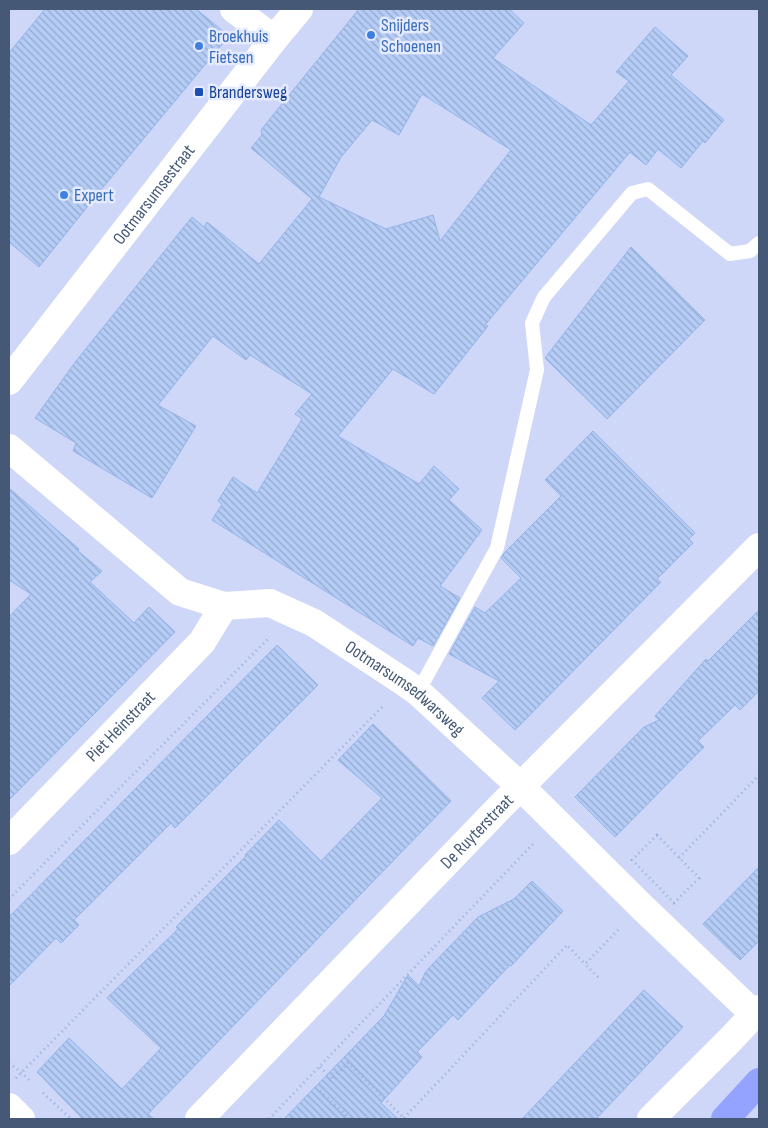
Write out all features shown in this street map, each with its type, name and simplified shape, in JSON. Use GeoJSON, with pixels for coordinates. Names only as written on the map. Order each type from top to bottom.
{"type":"FeatureCollection","features":[{"type":"Feature","properties":{"kind":"main road"},"geometry":{"type":"LineString","coordinates":[[725,1119],[759,1082]]}},
{"type":"Feature","properties":{"kind":"street"},"geometry":{"type":"LineString","coordinates":[[234,9],[274,39]]}},
{"type":"Feature","properties":{"kind":"street","name":"Ootmarsumsestraat"},"geometry":{"type":"LineString","coordinates":[[9,381],[299,9]]}},
{"type":"Feature","properties":{"kind":"street","name":"Ootmarsumsedwarsweg"},"geometry":{"type":"LineString","coordinates":[[9,448],[180,592],[224,606],[270,603],[314,623],[411,687],[520,786],[642,907],[756,1011]]}},
{"type":"Feature","properties":{"kind":"street","name":"De Ruyterstraat"},"geometry":{"type":"LineString","coordinates":[[199,1119],[520,786],[759,547]]}},
{"type":"Feature","properties":{"kind":"street","name":"Piet Heinstraat"},"geometry":{"type":"LineString","coordinates":[[9,841],[202,642],[224,606]]}},
{"type":"Feature","properties":{"kind":"street"},"geometry":{"type":"LineString","coordinates":[[651,1119],[732,1038],[756,1011]]}},
{"type":"Feature","properties":{"kind":"street"},"geometry":{"type":"LineString","coordinates":[[9,1107],[22,1119]]}},
{"type":"Feature","properties":{"kind":"lane"},"geometry":{"type":"LineString","coordinates":[[411,687],[497,548],[537,370],[532,323],[544,298],[632,193],[648,189],[730,254],[750,251],[759,243]]}},
{"type":"Feature","properties":{"kind":"path"},"geometry":{"type":"LineString","coordinates":[[9,899],[272,634]]}},
{"type":"Feature","properties":{"kind":"path"},"geometry":{"type":"LineString","coordinates":[[15,1079],[391,698],[411,687]]}},
{"type":"Feature","properties":{"kind":"path"},"geometry":{"type":"LineString","coordinates":[[679,858],[759,774]]}},
{"type":"Feature","properties":{"kind":"path"},"geometry":{"type":"LineString","coordinates":[[657,835],[679,858],[699,878],[674,903],[632,860],[657,835]]}},
{"type":"Feature","properties":{"kind":"path"},"geometry":{"type":"LineString","coordinates":[[269,1119],[534,843],[540,849]]}},
{"type":"Feature","properties":{"kind":"path"},"geometry":{"type":"LineString","coordinates":[[585,964],[642,907]]}},
{"type":"Feature","properties":{"kind":"path"},"geometry":{"type":"LineString","coordinates":[[613,922],[619,929]]}},
{"type":"Feature","properties":{"kind":"path"},"geometry":{"type":"LineString","coordinates":[[350,1119],[320,1091],[348,1063],[405,1118],[567,945],[598,977]]}},
{"type":"Feature","properties":{"kind":"path"},"geometry":{"type":"LineString","coordinates":[[320,1067],[332,1079]]}},
{"type":"Feature","properties":{"kind":"shaded area"},"geometry":{"type":"Polygon","coordinates":[[[9,9],[759,9],[759,1119],[9,1119],[9,9]]]}},
{"type":"Feature","properties":{"kind":"building"},"geometry":{"type":"Polygon","coordinates":[[[45,9],[196,9],[229,36],[39,267],[9,242],[9,53],[45,9]]]}},
{"type":"Feature","properties":{"kind":"building"},"geometry":{"type":"Polygon","coordinates":[[[359,9],[509,9],[524,23],[493,58],[591,125],[629,81],[616,72],[655,27],[688,56],[671,75],[724,120],[705,143],[703,141],[681,168],[658,149],[646,165],[630,152],[485,325],[488,326],[434,394],[393,369],[338,436],[419,484],[434,466],[459,489],[449,500],[482,530],[440,586],[460,598],[433,646],[418,638],[413,646],[212,520],[222,504],[218,501],[233,477],[257,493],[302,419],[295,414],[312,394],[250,355],[246,360],[213,336],[158,405],[196,426],[152,498],[73,451],[76,443],[35,418],[76,361],[192,217],[204,227],[207,222],[259,264],[312,199],[251,148],[262,135],[261,130],[359,9]],[[422,94],[399,135],[372,120],[341,157],[319,197],[386,229],[433,215],[440,241],[511,150],[422,94]]]}},
{"type":"Feature","properties":{"kind":"building"},"geometry":{"type":"Polygon","coordinates":[[[631,247],[705,320],[607,419],[545,358],[631,247]]]}},
{"type":"Feature","properties":{"kind":"building"},"geometry":{"type":"Polygon","coordinates":[[[593,431],[695,533],[689,539],[693,543],[657,579],[661,582],[515,730],[482,698],[499,681],[449,654],[475,607],[485,613],[521,578],[501,558],[561,496],[545,480],[593,431]]]}},
{"type":"Feature","properties":{"kind":"building"},"geometry":{"type":"Polygon","coordinates":[[[9,488],[102,571],[90,582],[134,623],[149,607],[175,632],[9,800],[9,617],[31,594],[9,580],[9,488]]]}},
{"type":"Feature","properties":{"kind":"building"},"geometry":{"type":"Polygon","coordinates":[[[759,610],[759,691],[740,710],[735,705],[698,741],[704,747],[615,837],[575,797],[644,727],[659,720],[655,716],[706,659],[708,661],[759,610]]]}},
{"type":"Feature","properties":{"kind":"building"},"geometry":{"type":"Polygon","coordinates":[[[277,645],[318,685],[175,828],[171,823],[74,920],[79,925],[61,943],[56,938],[9,986],[9,917],[277,645]]]}},
{"type":"Feature","properties":{"kind":"building"},"geometry":{"type":"Polygon","coordinates":[[[373,724],[451,801],[148,1114],[154,1119],[83,1119],[37,1072],[69,1038],[122,1089],[161,1048],[107,998],[178,929],[176,927],[279,820],[321,861],[382,798],[338,760],[373,724]]]}},
{"type":"Feature","properties":{"kind":"building"},"geometry":{"type":"Polygon","coordinates":[[[759,867],[759,941],[740,960],[703,924],[759,867]]]}},
{"type":"Feature","properties":{"kind":"building"},"geometry":{"type":"Polygon","coordinates":[[[532,881],[563,911],[458,1020],[453,1015],[417,1052],[422,1057],[381,1103],[398,1119],[284,1119],[384,1016],[408,975],[419,986],[426,971],[478,917],[514,899],[532,881]]]}},
{"type":"Feature","properties":{"kind":"building"},"geometry":{"type":"Polygon","coordinates":[[[644,990],[683,1027],[596,1119],[522,1119],[644,990]]]}},
{"type":"Feature","properties":{"kind":"place","name":"Snijders Schoenen"},"geometry":{"type":"Point","coordinates":[371,35]}},
{"type":"Feature","properties":{"kind":"place","name":"Broekhuis Fietsen"},"geometry":{"type":"Point","coordinates":[199,46]}},
{"type":"Feature","properties":{"kind":"place","name":"Brandersweg"},"geometry":{"type":"Point","coordinates":[199,92]}},
{"type":"Feature","properties":{"kind":"place","name":"Expert"},"geometry":{"type":"Point","coordinates":[64,195]}}]}
